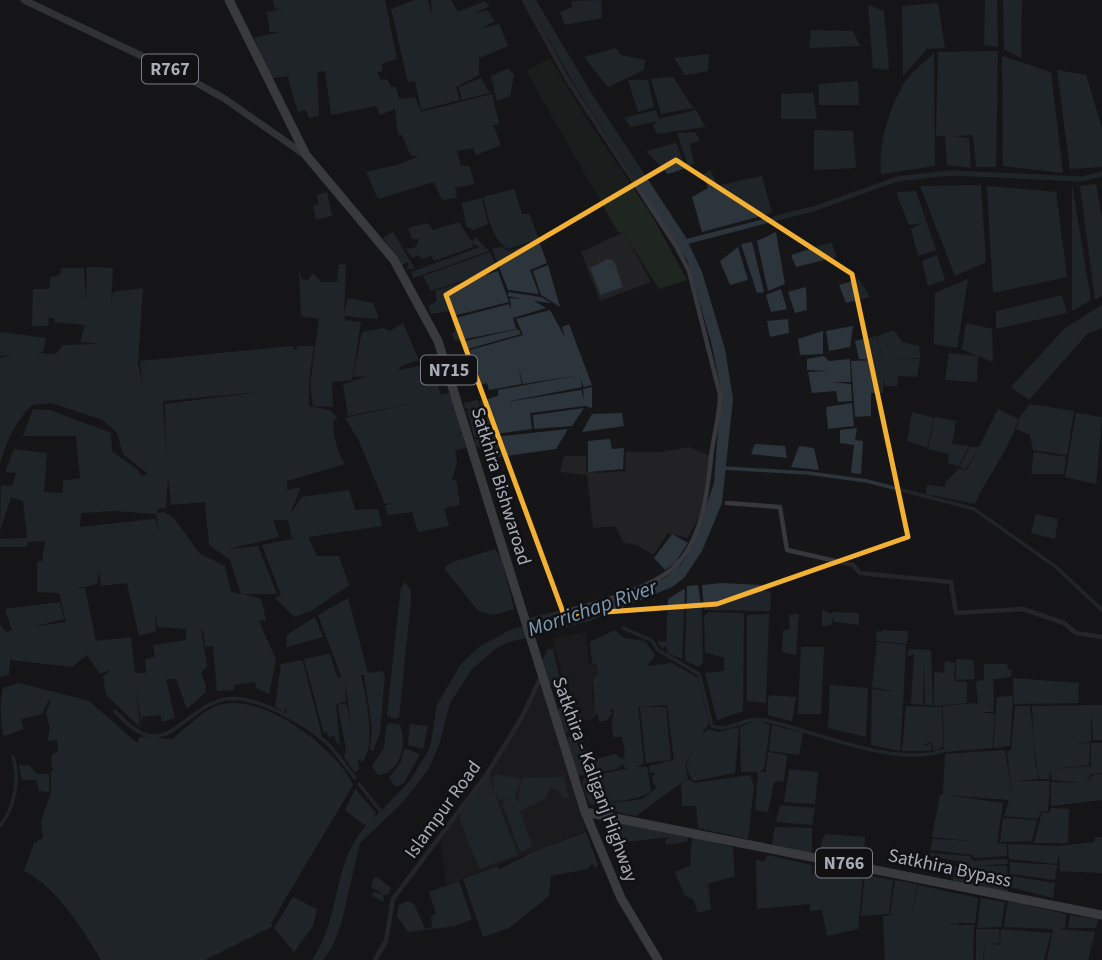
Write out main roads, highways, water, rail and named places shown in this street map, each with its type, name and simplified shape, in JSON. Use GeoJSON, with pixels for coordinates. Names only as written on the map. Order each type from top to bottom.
{"type":"FeatureCollection","features":[{"type":"Feature","properties":{"kind":"highway","name":"N715"},"geometry":{"type":"LineString","coordinates":[[229,0],[306,155]]}},
{"type":"Feature","properties":{"kind":"highway","name":"Satkhira Bishwaroad"},"geometry":{"type":"LineString","coordinates":[[306,155],[394,260],[438,341],[531,641]]}},
{"type":"Feature","properties":{"kind":"highway","name":"Satkhira - Kaliganj Highway"},"geometry":{"type":"LineString","coordinates":[[531,641],[585,812],[621,898],[658,960]]}},
{"type":"Feature","properties":{"kind":"highway","name":"Satkhira Bypass"},"geometry":{"type":"LineString","coordinates":[[585,812],[1102,915]]}},
{"type":"Feature","properties":{"kind":"main road","name":"R767"},"geometry":{"type":"LineString","coordinates":[[24,0],[184,76],[225,99],[306,155]]}},
{"type":"Feature","properties":{"kind":"water"},"geometry":{"type":"Polygon","coordinates":[[[273,0],[385,0],[397,59],[381,64],[383,71],[377,72],[381,80],[387,79],[391,87],[396,87],[399,99],[415,97],[421,112],[492,94],[499,124],[493,125],[501,145],[476,155],[473,148],[457,151],[461,166],[469,166],[475,184],[455,188],[457,198],[442,200],[434,182],[378,199],[366,172],[400,164],[419,156],[411,156],[402,135],[398,135],[395,109],[380,115],[376,106],[331,115],[325,71],[317,72],[319,116],[309,118],[306,110],[298,112],[288,78],[292,76],[271,78],[254,38],[280,32],[270,32],[267,12],[285,8],[275,9],[273,0]]]}},
{"type":"Feature","properties":{"kind":"water"},"geometry":{"type":"Polygon","coordinates":[[[415,0],[428,0],[432,15],[431,0],[451,0],[458,12],[485,1],[490,6],[471,15],[487,10],[495,21],[480,29],[499,24],[508,46],[479,58],[479,75],[456,87],[460,100],[421,110],[415,81],[408,82],[391,9],[415,0]]]}},
{"type":"Feature","properties":{"kind":"water","name":"Morrichap River"},"geometry":{"type":"Polygon","coordinates":[[[526,0],[536,0],[593,96],[685,236],[702,272],[725,349],[733,399],[722,503],[702,551],[684,578],[672,587],[590,621],[509,642],[495,649],[471,670],[450,703],[439,745],[428,770],[403,802],[360,843],[341,924],[332,947],[323,960],[312,960],[328,927],[347,856],[366,826],[345,810],[355,789],[376,813],[373,819],[410,781],[430,748],[437,705],[461,664],[479,647],[510,630],[595,605],[665,578],[682,563],[693,545],[714,483],[721,390],[712,346],[688,262],[574,84],[526,0]]]}},
{"type":"Feature","properties":{"kind":"water"},"geometry":{"type":"Polygon","coordinates":[[[601,0],[602,18],[565,25],[560,12],[572,7],[571,1],[601,0]]]}},
{"type":"Feature","properties":{"kind":"water"},"geometry":{"type":"Polygon","coordinates":[[[985,0],[997,0],[998,47],[984,45],[985,0]]]}},
{"type":"Feature","properties":{"kind":"water"},"geometry":{"type":"Polygon","coordinates":[[[1003,0],[1022,0],[1021,58],[1004,49],[1003,0]]]}},
{"type":"Feature","properties":{"kind":"water"},"geometry":{"type":"Polygon","coordinates":[[[938,3],[945,48],[927,49],[903,76],[902,6],[938,3]]]}},
{"type":"Feature","properties":{"kind":"water"},"geometry":{"type":"Polygon","coordinates":[[[868,5],[884,11],[889,70],[873,68],[868,5]]]}},
{"type":"Feature","properties":{"kind":"water"},"geometry":{"type":"Polygon","coordinates":[[[811,30],[853,31],[860,46],[809,48],[811,30]]]}},
{"type":"Feature","properties":{"kind":"water"},"geometry":{"type":"Polygon","coordinates":[[[616,48],[621,55],[645,60],[644,70],[608,87],[584,57],[616,48]]]}},
{"type":"Feature","properties":{"kind":"water"},"geometry":{"type":"Polygon","coordinates":[[[998,51],[996,167],[976,167],[973,135],[951,136],[969,138],[971,168],[947,165],[945,136],[936,136],[938,52],[998,51]]]}},
{"type":"Feature","properties":{"kind":"water"},"geometry":{"type":"Polygon","coordinates":[[[934,53],[935,166],[881,174],[883,140],[893,105],[913,72],[934,53]]]}},
{"type":"Feature","properties":{"kind":"water"},"geometry":{"type":"Polygon","coordinates":[[[709,54],[708,71],[685,75],[674,58],[709,54]]]}},
{"type":"Feature","properties":{"kind":"water"},"geometry":{"type":"Polygon","coordinates":[[[1002,56],[1051,72],[1063,173],[1003,166],[1002,56]]]}},
{"type":"Feature","properties":{"kind":"water"},"geometry":{"type":"Polygon","coordinates":[[[508,68],[514,75],[510,96],[497,101],[491,76],[508,68]]]}},
{"type":"Feature","properties":{"kind":"water"},"geometry":{"type":"Polygon","coordinates":[[[1057,70],[1086,75],[1102,128],[1102,167],[1070,169],[1057,70]]]}},
{"type":"Feature","properties":{"kind":"water"},"geometry":{"type":"Polygon","coordinates":[[[673,77],[693,108],[661,114],[651,79],[673,77]]]}},
{"type":"Feature","properties":{"kind":"water"},"geometry":{"type":"Polygon","coordinates":[[[481,78],[490,93],[462,100],[459,87],[481,78]]]}},
{"type":"Feature","properties":{"kind":"water"},"geometry":{"type":"Polygon","coordinates":[[[628,80],[648,80],[654,107],[638,112],[628,80]]]}},
{"type":"Feature","properties":{"kind":"water"},"geometry":{"type":"Polygon","coordinates":[[[858,81],[859,105],[819,105],[819,84],[858,81]]]}},
{"type":"Feature","properties":{"kind":"water"},"geometry":{"type":"Polygon","coordinates":[[[813,93],[817,119],[781,119],[781,94],[813,93]]]}},
{"type":"Feature","properties":{"kind":"water"},"geometry":{"type":"Polygon","coordinates":[[[656,110],[659,119],[696,110],[705,127],[657,134],[653,125],[657,121],[631,127],[624,118],[656,110]]]}},
{"type":"Feature","properties":{"kind":"water"},"geometry":{"type":"Polygon","coordinates":[[[814,130],[853,131],[856,168],[814,170],[814,130]]]}},
{"type":"Feature","properties":{"kind":"water"},"geometry":{"type":"Polygon","coordinates":[[[695,132],[700,140],[690,144],[694,164],[688,166],[677,133],[695,132]]]}},
{"type":"Feature","properties":{"kind":"water"},"geometry":{"type":"Polygon","coordinates":[[[676,143],[686,168],[668,174],[646,151],[676,143]]]}},
{"type":"Feature","properties":{"kind":"water"},"geometry":{"type":"Polygon","coordinates":[[[710,170],[716,182],[711,187],[762,176],[772,213],[702,232],[692,197],[708,188],[703,175],[710,170]]]}},
{"type":"Feature","properties":{"kind":"water"},"geometry":{"type":"Polygon","coordinates":[[[1072,184],[1091,300],[1072,311],[1072,184]]]}},
{"type":"Feature","properties":{"kind":"water"},"geometry":{"type":"Polygon","coordinates":[[[1096,184],[1102,217],[1102,296],[1095,300],[1080,186],[1096,184]]]}},
{"type":"Feature","properties":{"kind":"water"},"geometry":{"type":"Polygon","coordinates":[[[981,185],[986,262],[955,276],[920,186],[981,185]]]}},
{"type":"Feature","properties":{"kind":"water"},"geometry":{"type":"Polygon","coordinates":[[[987,186],[1056,192],[1067,277],[993,293],[987,186]]]}},
{"type":"Feature","properties":{"kind":"water"},"geometry":{"type":"Polygon","coordinates":[[[514,189],[522,214],[529,214],[539,239],[508,249],[494,233],[483,197],[514,189]]]}},
{"type":"Feature","properties":{"kind":"water"},"geometry":{"type":"Polygon","coordinates":[[[916,191],[936,250],[918,256],[911,229],[922,223],[909,225],[896,192],[916,191]]]}},
{"type":"Feature","properties":{"kind":"water"},"geometry":{"type":"Polygon","coordinates":[[[327,192],[332,216],[316,220],[313,206],[319,204],[316,195],[327,192]]]}},
{"type":"Feature","properties":{"kind":"water"},"geometry":{"type":"Polygon","coordinates":[[[482,198],[488,224],[473,230],[466,226],[462,203],[482,198]]]}},
{"type":"Feature","properties":{"kind":"water"},"geometry":{"type":"Polygon","coordinates":[[[459,222],[472,242],[475,237],[489,251],[413,278],[411,272],[480,247],[472,243],[473,247],[434,261],[431,255],[423,259],[418,255],[412,258],[406,249],[416,247],[419,239],[412,239],[408,228],[428,223],[433,230],[459,222]]]}},
{"type":"Feature","properties":{"kind":"water"},"geometry":{"type":"Polygon","coordinates":[[[393,232],[415,269],[406,269],[409,265],[407,262],[402,265],[383,238],[393,232]]]}},
{"type":"Feature","properties":{"kind":"water"},"geometry":{"type":"Polygon","coordinates":[[[776,232],[785,284],[768,291],[757,241],[776,232]]]}},
{"type":"Feature","properties":{"kind":"water"},"geometry":{"type":"Polygon","coordinates":[[[539,241],[547,263],[530,270],[539,294],[508,290],[492,249],[502,247],[508,251],[539,241]]]}},
{"type":"Feature","properties":{"kind":"water"},"geometry":{"type":"Polygon","coordinates":[[[752,242],[764,292],[757,293],[741,244],[752,242]]]}},
{"type":"Feature","properties":{"kind":"water"},"geometry":{"type":"Polygon","coordinates":[[[831,242],[837,257],[796,267],[791,255],[831,242]]]}},
{"type":"Feature","properties":{"kind":"water"},"geometry":{"type":"Polygon","coordinates":[[[738,247],[748,280],[730,285],[720,261],[738,247]]]}},
{"type":"Feature","properties":{"kind":"water"},"geometry":{"type":"Polygon","coordinates":[[[490,252],[498,269],[431,291],[423,276],[490,252]]]}},
{"type":"Feature","properties":{"kind":"water"},"geometry":{"type":"Polygon","coordinates":[[[937,255],[945,280],[928,286],[922,261],[937,255]]]}},
{"type":"Feature","properties":{"kind":"water"},"geometry":{"type":"Polygon","coordinates":[[[607,259],[614,261],[623,287],[601,295],[590,268],[607,259]]]}},
{"type":"Feature","properties":{"kind":"water"},"geometry":{"type":"Polygon","coordinates":[[[339,264],[346,265],[344,314],[348,298],[373,303],[379,319],[344,316],[345,320],[361,322],[352,380],[332,382],[333,407],[313,406],[310,385],[319,319],[301,316],[299,271],[302,279],[308,280],[313,273],[321,282],[341,282],[337,281],[339,264]]]}},
{"type":"Feature","properties":{"kind":"water"},"geometry":{"type":"Polygon","coordinates":[[[548,265],[560,307],[541,295],[533,271],[548,265]]]}},
{"type":"Feature","properties":{"kind":"water"},"geometry":{"type":"Polygon","coordinates":[[[87,267],[113,268],[111,307],[113,292],[143,288],[138,363],[143,388],[140,361],[292,346],[295,351],[298,346],[314,346],[309,406],[330,410],[338,419],[333,421],[335,438],[345,464],[287,481],[287,490],[301,487],[290,514],[302,497],[349,490],[355,510],[378,509],[382,526],[308,537],[317,556],[339,556],[349,585],[311,611],[294,617],[275,598],[281,595],[262,545],[292,539],[288,520],[273,520],[279,537],[228,549],[258,546],[277,594],[243,594],[261,599],[266,620],[259,621],[276,660],[269,694],[256,688],[255,682],[234,685],[234,690],[217,691],[213,646],[205,647],[201,630],[207,666],[201,673],[206,685],[205,693],[187,709],[176,679],[166,679],[175,718],[163,722],[160,715],[142,717],[142,726],[136,690],[140,727],[106,695],[103,676],[111,670],[100,674],[87,655],[72,667],[12,660],[11,656],[9,674],[0,677],[0,625],[6,632],[12,630],[5,609],[60,602],[64,619],[32,627],[66,622],[59,593],[37,592],[37,562],[42,561],[45,541],[28,542],[27,547],[0,547],[0,539],[27,538],[23,501],[11,497],[0,531],[1,485],[12,486],[16,473],[5,472],[14,449],[47,453],[44,492],[63,493],[63,481],[80,478],[76,436],[23,436],[33,409],[50,410],[111,433],[112,452],[136,468],[142,476],[148,474],[123,454],[117,433],[103,420],[51,403],[32,405],[26,411],[12,432],[0,464],[0,358],[13,355],[0,356],[0,332],[46,338],[43,352],[35,353],[56,354],[63,345],[101,344],[80,342],[85,325],[54,322],[55,319],[49,317],[48,326],[32,326],[33,289],[49,289],[51,277],[60,275],[61,268],[84,268],[86,303],[87,267]],[[259,392],[163,401],[166,459],[165,404],[259,392]],[[168,476],[166,508],[158,509],[157,513],[164,512],[174,518],[199,553],[225,566],[231,592],[241,594],[230,560],[209,545],[205,502],[171,505],[168,476]],[[114,511],[81,513],[80,527],[155,519],[159,533],[156,514],[114,511]],[[99,571],[97,584],[76,589],[85,588],[96,641],[131,637],[135,673],[146,673],[145,659],[155,657],[153,645],[186,640],[186,629],[158,627],[155,611],[156,631],[139,636],[127,583],[101,586],[99,571]]]}},
{"type":"Feature","properties":{"kind":"water"},"geometry":{"type":"Polygon","coordinates":[[[498,271],[509,302],[453,316],[450,311],[431,314],[428,306],[437,301],[435,291],[498,271]]]}},
{"type":"Feature","properties":{"kind":"water"},"geometry":{"type":"Polygon","coordinates":[[[859,279],[870,297],[846,303],[839,285],[859,279]]]}},
{"type":"Feature","properties":{"kind":"water"},"geometry":{"type":"Polygon","coordinates":[[[968,279],[957,348],[934,344],[935,293],[968,279]]]}},
{"type":"Feature","properties":{"kind":"water"},"geometry":{"type":"Polygon","coordinates":[[[806,287],[807,310],[795,313],[788,292],[806,287]]]}},
{"type":"Feature","properties":{"kind":"water"},"geometry":{"type":"Polygon","coordinates":[[[781,289],[787,309],[771,312],[766,295],[781,289]]]}},
{"type":"Feature","properties":{"kind":"water"},"geometry":{"type":"Polygon","coordinates":[[[508,292],[541,297],[551,303],[534,301],[546,308],[513,318],[516,329],[455,341],[452,319],[509,304],[511,309],[510,298],[522,299],[508,296],[508,292]]]}},
{"type":"Feature","properties":{"kind":"water"},"geometry":{"type":"Polygon","coordinates":[[[1062,295],[1067,313],[996,329],[996,311],[1062,295]]]}},
{"type":"Feature","properties":{"kind":"water"},"geometry":{"type":"Polygon","coordinates":[[[1102,305],[1102,328],[1087,334],[1029,400],[1011,387],[1065,328],[1102,305]]]}},
{"type":"Feature","properties":{"kind":"water"},"geometry":{"type":"Polygon","coordinates":[[[550,310],[565,337],[562,327],[569,324],[592,385],[584,387],[580,378],[582,387],[506,402],[581,390],[584,400],[583,389],[592,387],[592,408],[585,406],[530,413],[532,429],[474,437],[467,410],[471,409],[465,408],[464,403],[478,400],[481,407],[480,401],[498,396],[498,390],[579,375],[523,384],[518,366],[522,384],[489,390],[487,383],[477,386],[475,382],[461,386],[455,368],[464,364],[475,381],[468,364],[474,362],[470,350],[523,335],[516,319],[550,310]]]}},
{"type":"Feature","properties":{"kind":"water"},"geometry":{"type":"Polygon","coordinates":[[[788,319],[789,333],[770,337],[767,321],[788,319]]]}},
{"type":"Feature","properties":{"kind":"water"},"geometry":{"type":"Polygon","coordinates":[[[403,323],[419,360],[401,366],[398,370],[430,364],[441,395],[452,392],[462,432],[456,435],[462,433],[466,448],[455,450],[457,462],[452,480],[456,480],[460,505],[444,508],[449,526],[418,532],[412,512],[388,515],[385,506],[392,503],[385,504],[359,441],[345,418],[422,401],[348,416],[343,384],[369,376],[353,377],[362,332],[384,328],[390,331],[403,323]]]}},
{"type":"Feature","properties":{"kind":"water"},"geometry":{"type":"Polygon","coordinates":[[[966,323],[992,329],[993,362],[978,356],[977,382],[945,380],[949,353],[977,356],[962,349],[966,323]]]}},
{"type":"Feature","properties":{"kind":"water"},"geometry":{"type":"Polygon","coordinates":[[[853,326],[850,347],[829,351],[826,331],[853,326]]]}},
{"type":"Feature","properties":{"kind":"water"},"geometry":{"type":"Polygon","coordinates":[[[518,329],[521,334],[468,349],[465,341],[518,329]]]}},
{"type":"Feature","properties":{"kind":"water"},"geometry":{"type":"Polygon","coordinates":[[[894,330],[902,342],[919,346],[920,358],[897,358],[920,359],[917,377],[898,376],[897,386],[885,386],[884,379],[883,393],[871,393],[871,416],[855,417],[851,361],[880,360],[859,359],[855,341],[876,336],[884,360],[877,336],[894,330]]]}},
{"type":"Feature","properties":{"kind":"water"},"geometry":{"type":"Polygon","coordinates":[[[823,331],[823,354],[800,355],[798,339],[823,331]]]}},
{"type":"Feature","properties":{"kind":"water"},"geometry":{"type":"Polygon","coordinates":[[[824,356],[829,361],[850,359],[851,382],[832,382],[851,384],[852,401],[838,402],[836,391],[812,393],[808,372],[829,371],[807,370],[807,359],[824,356]]]}},
{"type":"Feature","properties":{"kind":"water"},"geometry":{"type":"Polygon","coordinates":[[[852,403],[854,426],[828,429],[826,407],[852,403]]]}},
{"type":"Feature","properties":{"kind":"water"},"geometry":{"type":"Polygon","coordinates":[[[1030,404],[1074,411],[1067,455],[1033,450],[1030,435],[1016,429],[1019,418],[1030,404]]]}},
{"type":"Feature","properties":{"kind":"water"},"geometry":{"type":"Polygon","coordinates":[[[584,408],[572,426],[534,429],[533,415],[584,408]]]}},
{"type":"Feature","properties":{"kind":"water"},"geometry":{"type":"Polygon","coordinates":[[[998,409],[1018,419],[1010,441],[975,504],[926,494],[927,485],[945,487],[945,483],[959,468],[966,471],[978,449],[965,470],[960,466],[970,447],[979,447],[998,409]]]}},
{"type":"Feature","properties":{"kind":"water"},"geometry":{"type":"Polygon","coordinates":[[[912,412],[934,418],[927,448],[907,441],[912,412]]]}},
{"type":"Feature","properties":{"kind":"water"},"geometry":{"type":"Polygon","coordinates":[[[622,413],[624,426],[582,432],[592,414],[622,413]]]}},
{"type":"Feature","properties":{"kind":"water"},"geometry":{"type":"Polygon","coordinates":[[[1076,413],[1102,417],[1096,484],[1065,477],[1076,413]]]}},
{"type":"Feature","properties":{"kind":"water"},"geometry":{"type":"Polygon","coordinates":[[[935,417],[956,421],[952,444],[969,446],[959,466],[948,463],[949,454],[928,449],[935,417]]]}},
{"type":"Feature","properties":{"kind":"water"},"geometry":{"type":"Polygon","coordinates":[[[857,428],[855,440],[863,441],[861,474],[851,473],[854,445],[840,443],[840,430],[857,428]]]}},
{"type":"Feature","properties":{"kind":"water"},"geometry":{"type":"Polygon","coordinates":[[[568,429],[556,449],[493,458],[489,446],[480,448],[475,445],[475,439],[568,429]]]}},
{"type":"Feature","properties":{"kind":"water"},"geometry":{"type":"Polygon","coordinates":[[[610,439],[612,449],[624,448],[623,469],[588,472],[588,441],[610,439]]]}},
{"type":"Feature","properties":{"kind":"water"},"geometry":{"type":"Polygon","coordinates":[[[755,444],[785,446],[787,458],[751,454],[755,444]]]}},
{"type":"Feature","properties":{"kind":"water"},"geometry":{"type":"Polygon","coordinates":[[[799,446],[814,448],[819,470],[791,467],[799,446]]]}},
{"type":"Feature","properties":{"kind":"water"},"geometry":{"type":"Polygon","coordinates":[[[1034,452],[1066,457],[1064,474],[1031,474],[1034,452]]]}},
{"type":"Feature","properties":{"kind":"water"},"geometry":{"type":"Polygon","coordinates":[[[1036,514],[1058,519],[1055,539],[1031,533],[1036,514]]]}},
{"type":"Feature","properties":{"kind":"water"},"geometry":{"type":"Polygon","coordinates":[[[672,534],[688,543],[675,563],[665,570],[654,558],[672,534]]]}},
{"type":"Feature","properties":{"kind":"water"},"geometry":{"type":"Polygon","coordinates":[[[495,549],[502,560],[514,609],[493,615],[478,611],[444,568],[453,562],[495,549]]]}},
{"type":"Feature","properties":{"kind":"water"},"geometry":{"type":"Polygon","coordinates":[[[405,582],[411,590],[411,601],[399,717],[394,719],[387,715],[401,587],[405,582]]]}},
{"type":"Feature","properties":{"kind":"water"},"geometry":{"type":"Polygon","coordinates":[[[698,585],[702,612],[703,663],[698,667],[686,661],[685,656],[687,586],[698,585]]]}},
{"type":"Feature","properties":{"kind":"water"},"geometry":{"type":"Polygon","coordinates":[[[702,585],[761,585],[762,589],[771,592],[770,611],[704,610],[702,585]]]}},
{"type":"Feature","properties":{"kind":"water"},"geometry":{"type":"Polygon","coordinates":[[[684,589],[682,659],[668,653],[666,646],[662,649],[657,641],[666,642],[668,599],[684,589]]]}},
{"type":"Feature","properties":{"kind":"water"},"geometry":{"type":"Polygon","coordinates":[[[348,598],[368,673],[382,671],[385,675],[380,733],[373,751],[370,750],[372,728],[364,675],[361,675],[370,733],[366,755],[362,762],[358,759],[359,769],[355,773],[344,757],[346,749],[338,707],[340,704],[347,705],[351,725],[345,678],[346,701],[336,705],[340,746],[335,736],[329,737],[326,731],[324,734],[304,659],[330,654],[337,677],[342,678],[318,615],[348,598]]]}},
{"type":"Feature","properties":{"kind":"water"},"geometry":{"type":"Polygon","coordinates":[[[822,610],[832,614],[859,613],[859,625],[834,622],[833,617],[831,625],[822,626],[822,610]]]}},
{"type":"Feature","properties":{"kind":"water"},"geometry":{"type":"Polygon","coordinates":[[[709,612],[743,613],[744,617],[743,711],[717,720],[705,673],[724,671],[724,658],[705,652],[704,616],[709,612]]]}},
{"type":"Feature","properties":{"kind":"water"},"geometry":{"type":"Polygon","coordinates":[[[769,614],[766,703],[747,701],[747,615],[769,614]]]}},
{"type":"Feature","properties":{"kind":"water"},"geometry":{"type":"Polygon","coordinates":[[[799,614],[796,655],[782,652],[783,631],[790,629],[789,615],[799,614]]]}},
{"type":"Feature","properties":{"kind":"water"},"geometry":{"type":"Polygon","coordinates":[[[315,617],[323,637],[286,647],[287,635],[315,617]]]}},
{"type":"Feature","properties":{"kind":"water"},"geometry":{"type":"Polygon","coordinates":[[[877,629],[880,633],[882,630],[908,631],[907,644],[876,641],[877,629]]]}},
{"type":"Feature","properties":{"kind":"water"},"geometry":{"type":"Polygon","coordinates":[[[615,630],[624,638],[645,641],[655,655],[647,666],[672,663],[698,678],[709,723],[700,737],[708,729],[718,732],[739,727],[735,773],[693,781],[686,767],[693,750],[685,766],[688,778],[636,816],[603,809],[600,804],[590,805],[582,784],[584,778],[629,768],[625,768],[623,764],[617,769],[577,776],[567,738],[580,734],[591,760],[616,754],[623,760],[625,752],[622,737],[614,737],[612,730],[614,710],[610,709],[612,713],[607,720],[599,722],[598,714],[595,714],[593,677],[598,674],[596,664],[592,663],[590,642],[615,630]],[[667,705],[638,707],[644,763],[637,767],[647,767],[651,791],[640,797],[604,804],[643,799],[657,787],[652,777],[655,776],[654,772],[650,773],[649,766],[674,760],[667,705]]]}},
{"type":"Feature","properties":{"kind":"water"},"geometry":{"type":"Polygon","coordinates":[[[877,642],[906,645],[903,705],[898,704],[903,706],[900,751],[871,745],[872,695],[876,695],[871,694],[872,689],[898,692],[872,687],[877,642]]]}},
{"type":"Feature","properties":{"kind":"water"},"geometry":{"type":"Polygon","coordinates":[[[801,647],[824,647],[821,714],[798,714],[801,647]]]}},
{"type":"Feature","properties":{"kind":"water"},"geometry":{"type":"Polygon","coordinates":[[[548,649],[553,649],[560,679],[559,683],[549,685],[542,660],[548,649]]]}},
{"type":"Feature","properties":{"kind":"water"},"geometry":{"type":"Polygon","coordinates":[[[909,649],[931,650],[933,705],[925,705],[924,661],[923,705],[911,704],[914,654],[907,657],[909,649]]]}},
{"type":"Feature","properties":{"kind":"water"},"geometry":{"type":"Polygon","coordinates":[[[956,659],[973,660],[975,679],[956,680],[956,659]]]}},
{"type":"Feature","properties":{"kind":"water"},"geometry":{"type":"Polygon","coordinates":[[[301,660],[322,736],[286,714],[287,706],[284,712],[275,706],[281,664],[301,660]]]}},
{"type":"Feature","properties":{"kind":"water"},"geometry":{"type":"Polygon","coordinates":[[[945,661],[955,663],[955,673],[950,673],[954,674],[955,681],[967,682],[967,703],[934,706],[934,672],[944,673],[945,661]]]}},
{"type":"Feature","properties":{"kind":"water"},"geometry":{"type":"Polygon","coordinates":[[[984,664],[1007,664],[1008,669],[1012,670],[1011,677],[989,680],[993,680],[994,705],[984,706],[994,706],[993,712],[978,712],[995,714],[992,748],[944,752],[943,706],[976,703],[978,707],[976,681],[984,680],[984,664]]]}},
{"type":"Feature","properties":{"kind":"water"},"geometry":{"type":"Polygon","coordinates":[[[1013,678],[1079,683],[1078,703],[1014,704],[1013,678]]]}},
{"type":"Feature","properties":{"kind":"water"},"geometry":{"type":"Polygon","coordinates":[[[19,683],[89,701],[137,743],[140,737],[172,739],[210,709],[233,703],[253,706],[294,725],[330,754],[353,785],[271,923],[273,926],[205,960],[101,960],[58,898],[24,871],[34,843],[43,838],[41,821],[51,793],[51,771],[54,768],[51,767],[52,755],[58,751],[57,740],[47,741],[50,729],[46,713],[51,701],[48,701],[42,714],[21,719],[24,729],[4,736],[1,712],[3,688],[19,683]]]}},
{"type":"Feature","properties":{"kind":"water"},"geometry":{"type":"Polygon","coordinates":[[[830,685],[868,688],[866,737],[828,728],[830,685]]]}},
{"type":"Feature","properties":{"kind":"water"},"geometry":{"type":"Polygon","coordinates":[[[771,695],[796,697],[792,721],[768,715],[768,698],[771,695]]]}},
{"type":"Feature","properties":{"kind":"water"},"geometry":{"type":"Polygon","coordinates":[[[1013,696],[1010,746],[993,748],[997,697],[1013,696]]]}},
{"type":"Feature","properties":{"kind":"water"},"geometry":{"type":"Polygon","coordinates":[[[568,701],[577,728],[566,733],[557,710],[568,701]]]}},
{"type":"Feature","properties":{"kind":"water"},"geometry":{"type":"Polygon","coordinates":[[[1102,705],[1102,740],[1093,740],[1091,708],[1091,742],[1073,743],[1090,743],[1089,765],[1050,769],[1091,766],[1091,743],[1102,743],[1102,773],[1091,774],[1086,783],[1093,775],[1102,774],[1102,800],[1051,806],[1051,782],[1084,783],[1052,780],[1050,771],[1049,779],[1040,779],[1035,764],[1032,706],[1102,705]]]}},
{"type":"Feature","properties":{"kind":"water"},"geometry":{"type":"Polygon","coordinates":[[[906,706],[942,707],[943,747],[934,751],[931,742],[938,739],[921,746],[931,744],[932,751],[902,751],[906,706]]]}},
{"type":"Feature","properties":{"kind":"water"},"geometry":{"type":"Polygon","coordinates":[[[1015,706],[1030,706],[1038,779],[1014,781],[1050,781],[1048,811],[1041,811],[1038,819],[1004,816],[1009,800],[946,795],[1003,803],[997,843],[1007,844],[1007,856],[973,858],[973,855],[930,850],[933,839],[972,841],[932,837],[940,795],[943,795],[945,754],[1005,750],[1013,800],[1007,751],[1011,750],[1015,706]]]}},
{"type":"Feature","properties":{"kind":"water"},"geometry":{"type":"Polygon","coordinates":[[[640,707],[666,707],[671,760],[646,763],[640,707]]]}},
{"type":"Feature","properties":{"kind":"water"},"geometry":{"type":"Polygon","coordinates":[[[757,720],[770,725],[764,769],[759,772],[766,772],[768,752],[786,755],[787,758],[784,781],[774,782],[768,812],[755,810],[758,772],[741,772],[740,727],[757,720]]]}},
{"type":"Feature","properties":{"kind":"water"},"geometry":{"type":"Polygon","coordinates":[[[389,723],[400,725],[402,748],[392,769],[378,775],[372,766],[384,748],[386,727],[389,723]]]}},
{"type":"Feature","properties":{"kind":"water"},"geometry":{"type":"Polygon","coordinates":[[[410,724],[428,726],[423,749],[408,745],[410,724]]]}},
{"type":"Feature","properties":{"kind":"water"},"geometry":{"type":"Polygon","coordinates":[[[772,725],[803,733],[799,755],[769,751],[772,725]]]}},
{"type":"Feature","properties":{"kind":"water"},"geometry":{"type":"Polygon","coordinates":[[[404,748],[420,754],[404,783],[396,787],[389,778],[401,762],[404,748]]]}},
{"type":"Feature","properties":{"kind":"water"},"geometry":{"type":"Polygon","coordinates":[[[19,765],[29,765],[37,774],[49,774],[49,792],[39,791],[36,780],[22,780],[19,765]]]}},
{"type":"Feature","properties":{"kind":"water"},"geometry":{"type":"Polygon","coordinates":[[[789,769],[818,772],[815,804],[784,802],[789,769]]]}},
{"type":"Feature","properties":{"kind":"water"},"geometry":{"type":"Polygon","coordinates":[[[490,773],[492,787],[518,855],[479,869],[459,817],[486,775],[490,773]]]}},
{"type":"Feature","properties":{"kind":"water"},"geometry":{"type":"Polygon","coordinates":[[[495,774],[521,779],[515,797],[519,803],[523,778],[564,777],[569,797],[564,799],[559,791],[550,787],[546,798],[521,811],[519,809],[532,846],[522,852],[502,803],[510,798],[500,800],[496,794],[493,787],[495,774]]]}},
{"type":"Feature","properties":{"kind":"water"},"geometry":{"type":"Polygon","coordinates":[[[750,775],[754,786],[748,839],[698,828],[696,806],[682,806],[681,784],[688,779],[694,783],[750,775]]]}},
{"type":"Feature","properties":{"kind":"water"},"geometry":{"type":"Polygon","coordinates":[[[780,805],[815,808],[812,825],[776,822],[780,805]]]}},
{"type":"Feature","properties":{"kind":"water"},"geometry":{"type":"Polygon","coordinates":[[[1051,808],[1069,809],[1068,843],[1034,843],[1042,812],[1049,813],[1051,808]]]}},
{"type":"Feature","properties":{"kind":"water"},"geometry":{"type":"Polygon","coordinates":[[[1003,818],[1037,820],[1032,841],[1000,842],[1003,818]]]}},
{"type":"Feature","properties":{"kind":"water"},"geometry":{"type":"Polygon","coordinates":[[[616,822],[687,836],[688,841],[666,845],[665,840],[670,837],[616,843],[616,822]]]}},
{"type":"Feature","properties":{"kind":"water"},"geometry":{"type":"Polygon","coordinates":[[[775,827],[812,828],[812,854],[772,844],[775,827]]]}},
{"type":"Feature","properties":{"kind":"water"},"geometry":{"type":"Polygon","coordinates":[[[586,832],[598,865],[595,868],[593,863],[587,869],[551,876],[549,896],[509,928],[483,937],[463,879],[498,866],[499,869],[535,851],[586,832]]]}},
{"type":"Feature","properties":{"kind":"water"},"geometry":{"type":"Polygon","coordinates":[[[826,834],[865,837],[864,865],[820,855],[822,839],[826,834]]]}},
{"type":"Feature","properties":{"kind":"water"},"geometry":{"type":"Polygon","coordinates":[[[692,837],[733,847],[735,876],[708,884],[711,909],[698,913],[693,899],[685,896],[675,872],[690,866],[692,837]]]}},
{"type":"Feature","properties":{"kind":"water"},"geometry":{"type":"Polygon","coordinates":[[[1095,837],[1102,837],[1102,873],[1060,871],[1059,853],[1057,864],[1009,859],[1008,844],[1059,846],[1094,842],[1095,837]]]}},
{"type":"Feature","properties":{"kind":"water"},"geometry":{"type":"Polygon","coordinates":[[[929,853],[970,856],[973,861],[1007,859],[1008,864],[972,866],[1007,866],[1008,894],[953,883],[954,867],[959,866],[957,861],[931,856],[929,853]]]}},
{"type":"Feature","properties":{"kind":"water"},"geometry":{"type":"Polygon","coordinates":[[[767,855],[812,865],[812,879],[814,865],[863,875],[858,929],[827,936],[822,910],[810,911],[810,904],[757,909],[756,860],[765,861],[767,855]]]}},
{"type":"Feature","properties":{"kind":"water"},"geometry":{"type":"Polygon","coordinates":[[[1010,862],[1057,865],[1055,880],[1010,874],[1010,862]]]}},
{"type":"Feature","properties":{"kind":"water"},"geometry":{"type":"Polygon","coordinates":[[[865,875],[893,880],[889,914],[861,916],[865,875]]]}},
{"type":"Feature","properties":{"kind":"water"},"geometry":{"type":"Polygon","coordinates":[[[1011,876],[1055,883],[1053,898],[1010,887],[1011,876]]]}},
{"type":"Feature","properties":{"kind":"water"},"geometry":{"type":"Polygon","coordinates":[[[377,877],[391,888],[389,894],[383,895],[384,902],[372,896],[373,892],[383,894],[371,887],[373,879],[377,877]]]}},
{"type":"Feature","properties":{"kind":"water"},"geometry":{"type":"Polygon","coordinates":[[[895,880],[917,884],[912,914],[918,885],[978,898],[975,923],[947,923],[959,924],[960,929],[961,925],[974,925],[973,960],[885,960],[883,916],[898,915],[890,915],[895,880]]]}},
{"type":"Feature","properties":{"kind":"water"},"geometry":{"type":"Polygon","coordinates":[[[459,881],[472,919],[455,926],[408,932],[397,916],[399,905],[407,901],[414,904],[425,929],[432,927],[431,916],[436,914],[429,892],[459,881]]]}},
{"type":"Feature","properties":{"kind":"water"},"geometry":{"type":"Polygon","coordinates":[[[293,897],[317,909],[313,926],[294,952],[274,928],[293,897]]]}},
{"type":"Feature","properties":{"kind":"water"},"geometry":{"type":"Polygon","coordinates":[[[981,898],[1005,902],[1001,927],[977,928],[981,898]]]}},
{"type":"Feature","properties":{"kind":"water"},"geometry":{"type":"Polygon","coordinates":[[[1008,901],[1066,914],[1065,928],[1058,929],[1095,932],[1088,960],[1047,960],[1053,929],[1004,927],[1008,901]]]}},
{"type":"Feature","properties":{"kind":"water"},"geometry":{"type":"Polygon","coordinates":[[[1070,915],[1098,919],[1096,928],[1068,928],[1070,915]]]}},
{"type":"Feature","properties":{"kind":"water"},"geometry":{"type":"Polygon","coordinates":[[[976,929],[999,929],[1000,943],[990,944],[1000,945],[1001,929],[1051,933],[1044,960],[984,960],[985,943],[983,960],[976,960],[976,929]]]}},
{"type":"Feature","properties":{"kind":"waterway"},"geometry":{"type":"LineString","coordinates":[[685,242],[816,208],[897,179],[950,173],[1082,179],[1102,174]]}},
{"type":"Feature","properties":{"kind":"waterway"},"geometry":{"type":"LineString","coordinates":[[724,468],[808,473],[867,481],[974,509],[1056,567],[1102,610]]}},
{"type":"Feature","properties":{"kind":"waterway"},"geometry":{"type":"LineString","coordinates":[[623,628],[651,640],[658,650],[699,674],[712,726],[725,727],[757,719],[882,752],[928,754],[948,749]]}},
{"type":"Feature","properties":{"kind":"waterway"},"geometry":{"type":"LineString","coordinates":[[115,711],[132,728],[147,735],[160,736],[210,705],[226,699],[251,701],[280,712],[319,736],[355,778]]}},
{"type":"Feature","properties":{"kind":"waterway"},"geometry":{"type":"LineString","coordinates":[[0,826],[15,793],[13,757]]}},
{"type":"Feature","properties":{"kind":"waterway"},"geometry":{"type":"LineString","coordinates":[[359,784],[384,815]]}}]}
